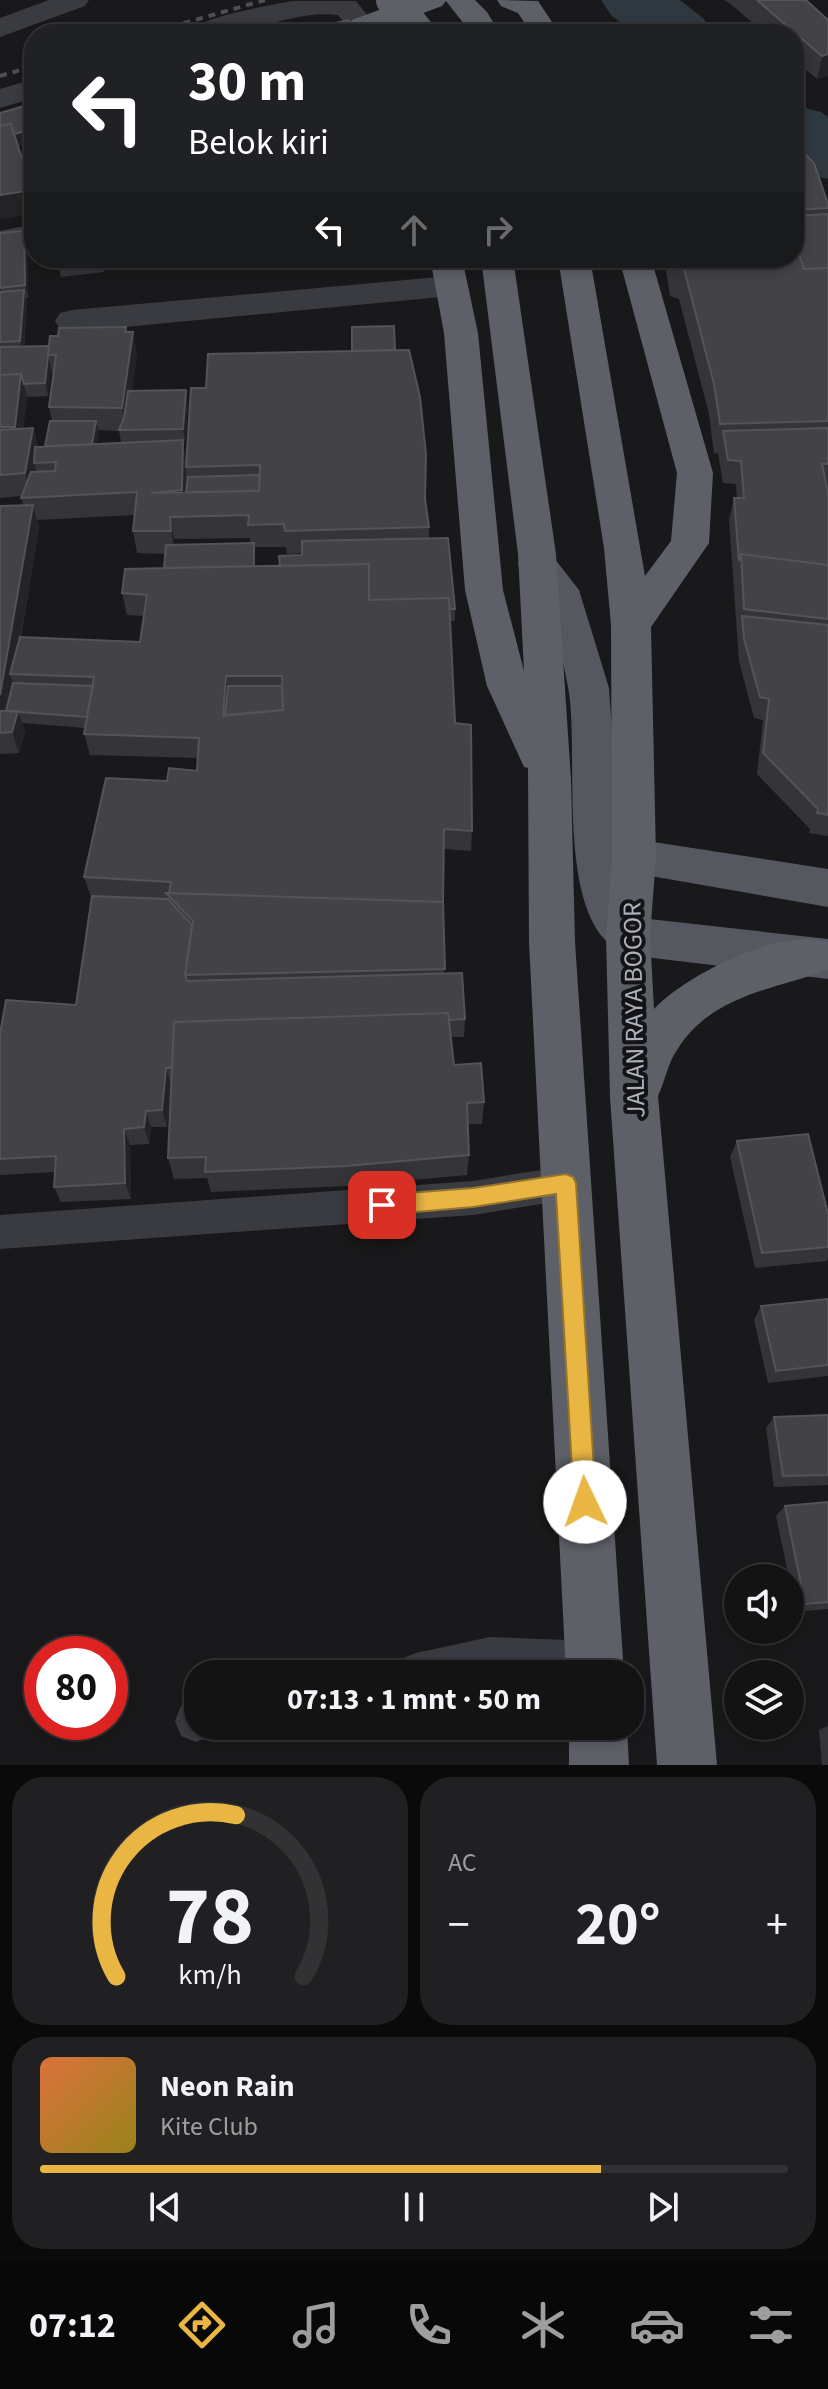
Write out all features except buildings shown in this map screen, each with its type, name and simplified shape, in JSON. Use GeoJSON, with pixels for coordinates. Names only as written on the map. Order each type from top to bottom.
{"type":"FeatureCollection","features":[{"type":"Feature","properties":{"kind":"highway"},"geometry":{"type":"LineString","coordinates":[[392,0],[412,24]]}},
{"type":"Feature","properties":{"kind":"highway"},"geometry":{"type":"LineString","coordinates":[[378,24],[432,0]]}},
{"type":"Feature","properties":{"kind":"highway"},"geometry":{"type":"LineString","coordinates":[[459,0],[480,24]]}},
{"type":"Feature","properties":{"kind":"highway"},"geometry":{"type":"LineString","coordinates":[[511,0],[528,7],[539,24]]}},
{"type":"Feature","properties":{"kind":"highway"},"geometry":{"type":"LineString","coordinates":[[498,268],[537,559],[550,779],[552,942],[595,1660]]}},
{"type":"Feature","properties":{"kind":"highway","name":"JALAN RAYA BOGOR"},"geometry":{"type":"LineString","coordinates":[[576,268],[623,548],[631,625],[634,857],[628,936],[634,1097],[687,1765]]}},
{"type":"Feature","properties":{"kind":"highway"},"geometry":{"type":"LineString","coordinates":[[631,625],[690,543],[695,473],[638,268]]}},
{"type":"Feature","properties":{"kind":"highway"},"geometry":{"type":"LineString","coordinates":[[448,272],[461,333],[484,590],[507,686],[550,779]]}},
{"type":"Feature","properties":{"kind":"highway"},"geometry":{"type":"LineString","coordinates":[[634,1097],[662,1031],[699,997],[744,972],[821,958]]}},
{"type":"Feature","properties":{"kind":"highway"},"geometry":{"type":"LineString","coordinates":[[598,1740],[599,1765]]}},
{"type":"Feature","properties":{"kind":"main road"},"geometry":{"type":"LineString","coordinates":[[537,559],[560,590],[589,688],[601,889],[606,910],[628,936],[821,958]]}},
{"type":"Feature","properties":{"kind":"main road"},"geometry":{"type":"LineString","coordinates":[[634,857],[828,888]]}},
{"type":"Feature","properties":{"kind":"street"},"geometry":{"type":"LineString","coordinates":[[0,28],[75,0]]}},
{"type":"Feature","properties":{"kind":"street"},"geometry":{"type":"LineString","coordinates":[[230,24],[297,2],[325,0],[348,8],[360,24]]}},
{"type":"Feature","properties":{"kind":"street"},"geometry":{"type":"LineString","coordinates":[[0,99],[24,91]]}},
{"type":"Feature","properties":{"kind":"street"},"geometry":{"type":"LineString","coordinates":[[0,241],[24,236]]}},
{"type":"Feature","properties":{"kind":"street"},"geometry":{"type":"LineString","coordinates":[[72,321],[448,272]]}},
{"type":"Feature","properties":{"kind":"lane"},"geometry":{"type":"LineString","coordinates":[[0,1232],[473,1198],[566,1183]]}},
{"type":"Feature","properties":{"kind":"lane"},"geometry":{"type":"LineString","coordinates":[[481,1660],[511,1660]]}},
{"type":"Feature","properties":{"kind":"waterway"},"geometry":{"type":"LineString","coordinates":[[636,0],[666,24]]}},
{"type":"Feature","properties":{"kind":"waterway"},"geometry":{"type":"LineString","coordinates":[[804,136],[828,156]]}},
{"type":"Feature","properties":{"kind":"railway"},"geometry":{"type":"LineString","coordinates":[[181,24],[265,0]]}},
{"type":"Feature","properties":{"kind":"railway"},"geometry":{"type":"LineString","coordinates":[[0,76],[24,69]]}},
{"type":"Feature","properties":{"kind":"route"},"geometry":{"type":"LineString","coordinates":[[382,1205],[473,1198],[566,1183],[585,1502]]}}]}
